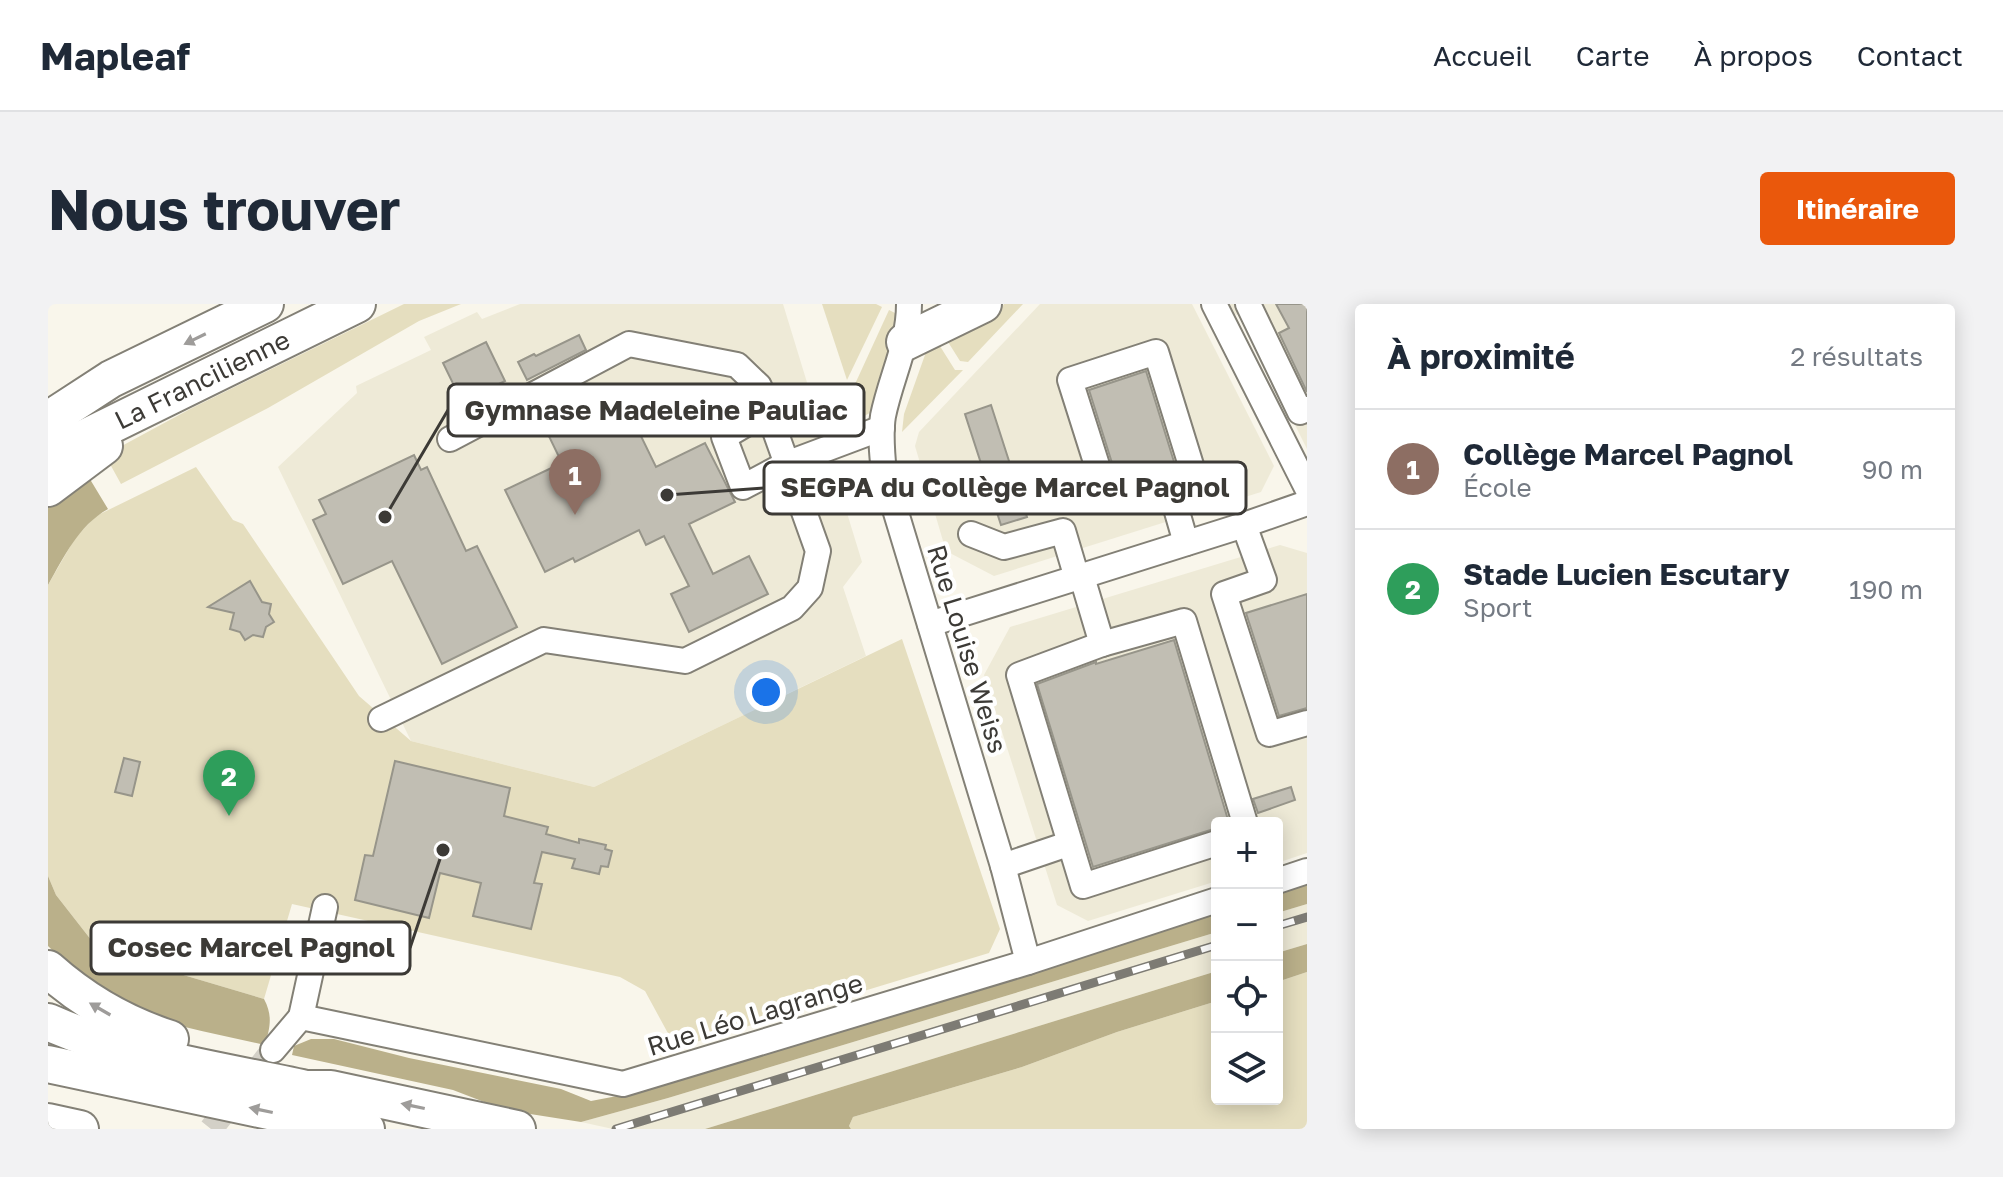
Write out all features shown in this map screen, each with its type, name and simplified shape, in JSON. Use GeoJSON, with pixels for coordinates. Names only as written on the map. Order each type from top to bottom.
{"type":"FeatureCollection","features":[{"type":"Feature","properties":{"kind":"highway","name":"La Francilienne"},"geometry":{"type":"LineString","coordinates":[[48,420],[111,379],[265,304]]}},
{"type":"Feature","properties":{"kind":"highway","name":"La Francilienne"},"geometry":{"type":"LineString","coordinates":[[48,456],[357,304]]}},
{"type":"Feature","properties":{"kind":"highway"},"geometry":{"type":"LineString","coordinates":[[945,304],[982,305]]}},
{"type":"Feature","properties":{"kind":"highway"},"geometry":{"type":"LineString","coordinates":[[905,342],[982,305]]}},
{"type":"Feature","properties":{"kind":"highway"},"geometry":{"type":"LineString","coordinates":[[48,413],[111,379]]}},
{"type":"Feature","properties":{"kind":"highway"},"geometry":{"type":"LineString","coordinates":[[48,488],[188,386]]}},
{"type":"Feature","properties":{"kind":"highway"},"geometry":{"type":"LineString","coordinates":[[48,969],[84,999],[132,1025],[226,1056],[308,1074],[331,1089]]}},
{"type":"Feature","properties":{"kind":"highway"},"geometry":{"type":"LineString","coordinates":[[48,1022],[79,1036],[136,1051],[306,1089],[331,1089],[517,1129]]}},
{"type":"Feature","properties":{"kind":"highway"},"geometry":{"type":"LineString","coordinates":[[48,1064],[366,1129]]}},
{"type":"Feature","properties":{"kind":"highway"},"geometry":{"type":"LineString","coordinates":[[48,1122],[80,1129]]}},
{"type":"Feature","properties":{"kind":"street","name":"Rue Louise Weiss"},"geometry":{"type":"LineString","coordinates":[[909,304],[905,342],[882,428],[884,473],[1003,866],[1028,962]]}},
{"type":"Feature","properties":{"kind":"street"},"geometry":{"type":"LineString","coordinates":[[1214,304],[1307,488]]}},
{"type":"Feature","properties":{"kind":"street"},"geometry":{"type":"LineString","coordinates":[[1248,304],[1300,412],[1307,409]]}},
{"type":"Feature","properties":{"kind":"street"},"geometry":{"type":"LineString","coordinates":[[381,719],[544,640],[685,661],[792,608],[810,588],[818,551],[759,386],[737,365],[629,344],[450,439]]}},
{"type":"Feature","properties":{"kind":"street"},"geometry":{"type":"LineString","coordinates":[[1156,352],[1194,475],[1169,484],[1108,500],[1070,380],[1156,352]]}},
{"type":"Feature","properties":{"kind":"street"},"geometry":{"type":"LineString","coordinates":[[768,411],[724,437],[743,487],[786,464],[882,428]]}},
{"type":"Feature","properties":{"kind":"street"},"geometry":{"type":"LineString","coordinates":[[1169,484],[1186,543]]}},
{"type":"Feature","properties":{"kind":"street"},"geometry":{"type":"LineString","coordinates":[[930,624],[1307,503]]}},
{"type":"Feature","properties":{"kind":"street"},"geometry":{"type":"LineString","coordinates":[[1244,525],[1264,580],[1224,594],[1269,734],[1307,723]]}},
{"type":"Feature","properties":{"kind":"street"},"geometry":{"type":"LineString","coordinates":[[971,534],[1004,547],[1063,531],[1102,644]]}},
{"type":"Feature","properties":{"kind":"street"},"geometry":{"type":"LineString","coordinates":[[1211,845],[1083,886],[1019,675],[1102,644],[1184,621],[1243,817]]}},
{"type":"Feature","properties":{"kind":"street"},"geometry":{"type":"LineString","coordinates":[[1003,866],[1068,844]]}},
{"type":"Feature","properties":{"kind":"street"},"geometry":{"type":"LineString","coordinates":[[1283,879],[1307,871]]}},
{"type":"Feature","properties":{"kind":"street","name":"Rue Léo Lagrange"},"geometry":{"type":"LineString","coordinates":[[301,1017],[623,1084],[1028,962],[1211,902]]}},
{"type":"Feature","properties":{"kind":"street"},"geometry":{"type":"LineString","coordinates":[[273,1050],[301,1017],[325,907]]}},
{"type":"Feature","properties":{"kind":"shaded area"},"geometry":{"type":"Polygon","coordinates":[[[404,304],[461,304],[419,321],[268,408],[121,484],[105,455],[192,408],[404,304]]]}},
{"type":"Feature","properties":{"kind":"shaded area"},"geometry":{"type":"Polygon","coordinates":[[[520,304],[783,304],[862,562],[843,587],[866,656],[594,787],[411,741],[278,467],[357,393],[356,386],[431,350],[424,337],[477,312],[482,319],[520,304]]]}},
{"type":"Feature","properties":{"kind":"shaded area"},"geometry":{"type":"Polygon","coordinates":[[[822,304],[876,304],[882,307],[847,380],[822,304]]]}},
{"type":"Feature","properties":{"kind":"shaded area"},"geometry":{"type":"Polygon","coordinates":[[[1004,304],[1023,304],[968,362],[960,361],[943,334],[985,320],[1004,304]]]}},
{"type":"Feature","properties":{"kind":"shaded area"},"geometry":{"type":"Polygon","coordinates":[[[1040,304],[1192,304],[1274,466],[1261,492],[994,576],[946,551],[915,446],[919,432],[1040,304]]]}},
{"type":"Feature","properties":{"kind":"shaded area"},"geometry":{"type":"Polygon","coordinates":[[[1225,304],[1307,304],[1307,449],[1240,315],[1230,314],[1225,304]]]}},
{"type":"Feature","properties":{"kind":"shaded area"},"geometry":{"type":"Polygon","coordinates":[[[889,310],[899,315],[873,411],[849,425],[844,408],[889,310]]]}},
{"type":"Feature","properties":{"kind":"shaded area"},"geometry":{"type":"Polygon","coordinates":[[[938,343],[955,370],[963,370],[902,432],[904,414],[926,352],[938,343]]]}},
{"type":"Feature","properties":{"kind":"shaded area"},"geometry":{"type":"Polygon","coordinates":[[[196,467],[233,520],[243,524],[359,696],[411,741],[594,787],[902,639],[1000,929],[989,953],[676,1048],[645,991],[620,977],[292,904],[264,999],[99,950],[56,895],[48,876],[48,585],[75,538],[96,516],[196,467]]]}},
{"type":"Feature","properties":{"kind":"shaded area"},"geometry":{"type":"Polygon","coordinates":[[[85,471],[108,509],[80,533],[48,585],[48,505],[85,471]]]}},
{"type":"Feature","properties":{"kind":"shaded area"},"geometry":{"type":"Polygon","coordinates":[[[1280,545],[1307,553],[1307,853],[1283,861],[1283,817],[1211,817],[1211,883],[1088,921],[1057,905],[984,675],[1010,627],[1280,545]]]}},
{"type":"Feature","properties":{"kind":"shaded area"},"geometry":{"type":"Polygon","coordinates":[[[48,876],[56,895],[99,950],[264,999],[270,1022],[265,1045],[160,1020],[115,1002],[94,988],[48,946],[48,876]]]}},
{"type":"Feature","properties":{"kind":"shaded area"},"geometry":{"type":"Polygon","coordinates":[[[1307,883],[1307,904],[1283,911],[1283,891],[1307,883]]]}},
{"type":"Feature","properties":{"kind":"shaded area"},"geometry":{"type":"Polygon","coordinates":[[[1307,904],[1307,944],[1283,951],[1283,911],[1307,904]]]}},
{"type":"Feature","properties":{"kind":"shaded area"},"geometry":{"type":"Polygon","coordinates":[[[1211,914],[1211,934],[581,1122],[505,1110],[453,1090],[292,1055],[294,1046],[311,1039],[334,1039],[409,1058],[561,1089],[591,1101],[633,1093],[1211,914]]]}},
{"type":"Feature","properties":{"kind":"shaded area"},"geometry":{"type":"Polygon","coordinates":[[[1211,934],[1211,973],[705,1129],[613,1129],[581,1122],[1211,934]]]}},
{"type":"Feature","properties":{"kind":"shaded area"},"geometry":{"type":"Polygon","coordinates":[[[1307,944],[1307,972],[1283,980],[1283,951],[1307,944]]]}},
{"type":"Feature","properties":{"kind":"shaded area"},"geometry":{"type":"Polygon","coordinates":[[[1307,972],[1307,1129],[851,1129],[849,1126],[853,1117],[1022,1067],[1117,1032],[1211,1003],[1211,1105],[1283,1105],[1283,980],[1307,972]]]}},
{"type":"Feature","properties":{"kind":"shaded area"},"geometry":{"type":"Polygon","coordinates":[[[1211,973],[1211,1003],[1117,1032],[1022,1067],[853,1117],[849,1126],[851,1129],[705,1129],[1211,973]]]}},
{"type":"Feature","properties":{"kind":"building"},"geometry":{"type":"Polygon","coordinates":[[[1276,304],[1307,304],[1307,392],[1279,333],[1289,328],[1276,304]]]}},
{"type":"Feature","properties":{"kind":"building"},"geometry":{"type":"Polygon","coordinates":[[[579,335],[586,350],[527,380],[518,362],[579,335]]]}},
{"type":"Feature","properties":{"kind":"building"},"geometry":{"type":"Polygon","coordinates":[[[486,342],[505,381],[462,402],[443,363],[486,342]]]}},
{"type":"Feature","properties":{"kind":"building"},"geometry":{"type":"Polygon","coordinates":[[[1146,371],[1175,465],[1118,482],[1089,390],[1146,371]]]}},
{"type":"Feature","properties":{"kind":"building"},"geometry":{"type":"Polygon","coordinates":[[[617,387],[656,467],[705,443],[735,502],[689,524],[713,574],[749,556],[768,594],[689,632],[671,594],[689,586],[664,536],[646,545],[639,530],[575,562],[573,558],[545,572],[505,490],[562,463],[543,424],[617,387]]]}},
{"type":"Feature","properties":{"kind":"building"},"geometry":{"type":"Polygon","coordinates":[[[991,405],[1027,517],[1001,525],[965,414],[991,405]]]}},
{"type":"Feature","properties":{"kind":"building"},"geometry":{"type":"Polygon","coordinates":[[[414,455],[421,470],[427,467],[466,551],[477,546],[517,627],[442,664],[392,561],[343,584],[313,520],[326,514],[319,500],[414,455]]]}},
{"type":"Feature","properties":{"kind":"building"},"geometry":{"type":"Polygon","coordinates":[[[250,581],[262,602],[271,604],[269,614],[274,622],[266,627],[263,637],[253,635],[245,640],[240,632],[230,629],[234,613],[208,607],[250,581]]]}},
{"type":"Feature","properties":{"kind":"building"},"geometry":{"type":"Polygon","coordinates":[[[1307,594],[1307,708],[1279,716],[1246,613],[1307,594]]]}},
{"type":"Feature","properties":{"kind":"building"},"geometry":{"type":"Polygon","coordinates":[[[1174,640],[1227,817],[1211,817],[1211,830],[1093,867],[1037,684],[1174,640]]]}},
{"type":"Feature","properties":{"kind":"building"},"geometry":{"type":"Polygon","coordinates":[[[124,758],[140,762],[132,796],[115,792],[124,758]]]}},
{"type":"Feature","properties":{"kind":"building"},"geometry":{"type":"Polygon","coordinates":[[[395,761],[510,788],[504,816],[548,827],[546,834],[579,843],[579,839],[606,845],[605,849],[612,851],[608,867],[601,866],[599,874],[572,868],[575,859],[542,852],[534,883],[542,884],[531,929],[473,916],[481,883],[440,873],[429,918],[355,900],[365,855],[373,856],[395,761]]]}},
{"type":"Feature","properties":{"kind":"building"},"geometry":{"type":"Polygon","coordinates":[[[1291,787],[1295,800],[1258,813],[1253,799],[1291,787]]]}},
{"type":"Feature","properties":{"kind":"tunnel"},"geometry":{"type":"LineString","coordinates":[[211,1129],[273,1050]]}},
{"type":"Feature","properties":{"kind":"railway"},"geometry":{"type":"LineString","coordinates":[[1283,924],[1307,917]]}},
{"type":"Feature","properties":{"kind":"railway"},"geometry":{"type":"LineString","coordinates":[[616,1129],[1211,947]]}},
{"type":"Feature","properties":{"kind":"place","name":"SEGPA du Collège Marcel Pagnol"},"geometry":{"type":"Point","coordinates":[667,495]}},
{"type":"Feature","properties":{"kind":"place","name":"Collège Marcel Pagnol"},"geometry":{"type":"Point","coordinates":[575,515]}},
{"type":"Feature","properties":{"kind":"place","name":"Gymnase Madeleine Pauliac"},"geometry":{"type":"Point","coordinates":[385,517]}},
{"type":"Feature","properties":{"kind":"place","name":"Stade Lucien Escutary"},"geometry":{"type":"Point","coordinates":[229,816]}},
{"type":"Feature","properties":{"kind":"place","name":"Cosec Marcel Pagnol"},"geometry":{"type":"Point","coordinates":[443,850]}}]}
